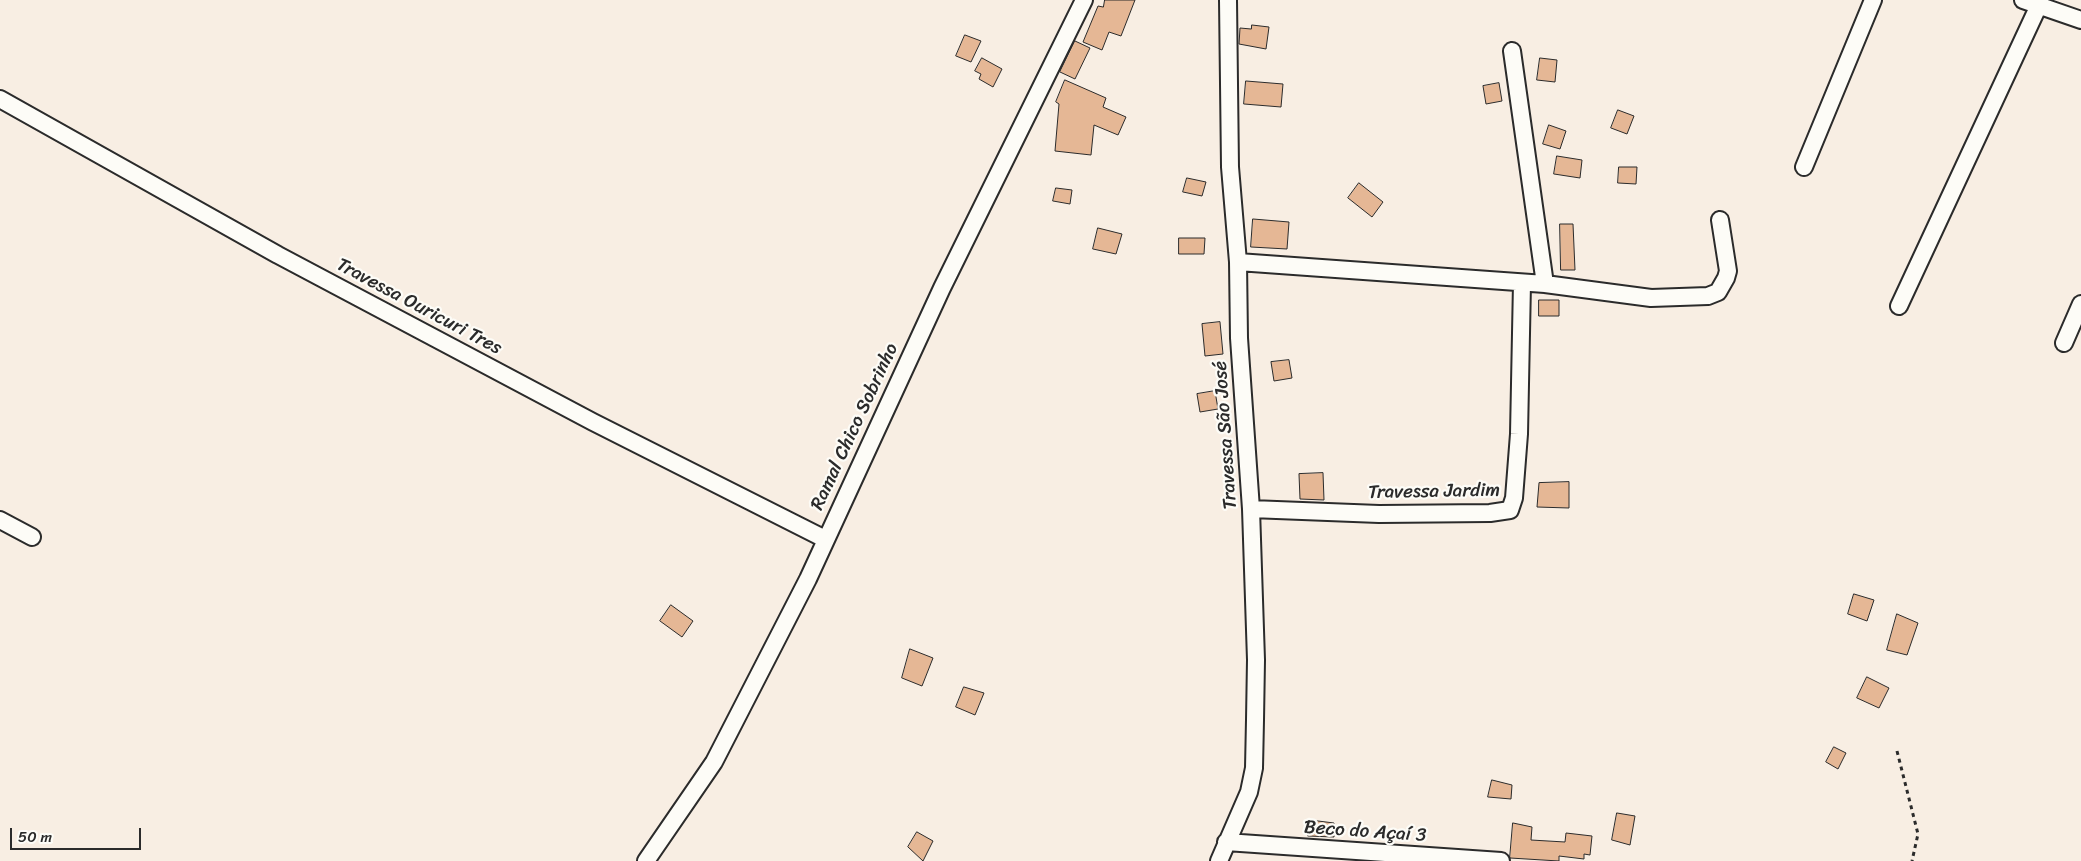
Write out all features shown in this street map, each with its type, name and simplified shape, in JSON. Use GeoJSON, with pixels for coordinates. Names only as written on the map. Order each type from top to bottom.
{"type":"FeatureCollection","features":[{"type":"Feature","properties":{"kind":"street","name":"Ramal Chico Sobrinho"},"geometry":{"type":"LineString","coordinates":[[646,861],[714,762],[808,580],[825,539],[942,288],[1084,0]]}},
{"type":"Feature","properties":{"kind":"street","name":"Travessa São José"},"geometry":{"type":"LineString","coordinates":[[1219,861],[1249,792],[1254,768],[1256,660],[1251,509],[1239,338],[1238,262],[1230,167],[1228,0]]}},
{"type":"Feature","properties":{"kind":"street"},"geometry":{"type":"LineString","coordinates":[[1804,167],[1873,0]]}},
{"type":"Feature","properties":{"kind":"street"},"geometry":{"type":"LineString","coordinates":[[2023,0],[2081,20]]}},
{"type":"Feature","properties":{"kind":"street"},"geometry":{"type":"LineString","coordinates":[[1900,306],[2039,5]]}},
{"type":"Feature","properties":{"kind":"street"},"geometry":{"type":"LineString","coordinates":[[1512,51],[1545,284]]}},
{"type":"Feature","properties":{"kind":"street","name":"Travessa Ouricuri Tres"},"geometry":{"type":"LineString","coordinates":[[0,99],[278,255],[575,413],[825,539]]}},
{"type":"Feature","properties":{"kind":"street"},"geometry":{"type":"LineString","coordinates":[[1238,262],[1545,284],[1651,298],[1708,296],[1718,292],[1723,286],[1728,271],[1720,220]]}},
{"type":"Feature","properties":{"kind":"street","name":"Travessa Jardim"},"geometry":{"type":"LineString","coordinates":[[1251,509],[1379,514],[1490,513],[1510,510],[1514,498],[1519,434],[1522,283]]}},
{"type":"Feature","properties":{"kind":"street"},"geometry":{"type":"LineString","coordinates":[[2064,343],[2081,304]]}},
{"type":"Feature","properties":{"kind":"street"},"geometry":{"type":"LineString","coordinates":[[0,520],[32,537]]}},
{"type":"Feature","properties":{"kind":"street","name":"Beco do Açaí 3"},"geometry":{"type":"LineString","coordinates":[[1226,842],[1502,861]]}},
{"type":"Feature","properties":{"kind":"path"},"geometry":{"type":"LineString","coordinates":[[1897,751],[1918,834],[1912,861]]}},
{"type":"Feature","properties":{"kind":"building"},"geometry":{"type":"Polygon","coordinates":[[[1105,0],[1135,0],[1121,36],[1109,32],[1102,50],[1083,42],[1098,6],[1103,7],[1105,0]]]}},
{"type":"Feature","properties":{"kind":"building"},"geometry":{"type":"Polygon","coordinates":[[[1252,25],[1269,27],[1266,49],[1239,44],[1240,28],[1251,29],[1252,25]]]}},
{"type":"Feature","properties":{"kind":"building"},"geometry":{"type":"Polygon","coordinates":[[[965,35],[981,41],[971,62],[956,56],[965,35]]]}},
{"type":"Feature","properties":{"kind":"building"},"geometry":{"type":"Polygon","coordinates":[[[1075,41],[1090,48],[1075,79],[1060,72],[1075,41]]]}},
{"type":"Feature","properties":{"kind":"building"},"geometry":{"type":"Polygon","coordinates":[[[982,58],[1002,69],[993,87],[979,79],[981,74],[975,71],[982,58]]]}},
{"type":"Feature","properties":{"kind":"building"},"geometry":{"type":"Polygon","coordinates":[[[1540,58],[1557,60],[1555,82],[1537,80],[1540,58]]]}},
{"type":"Feature","properties":{"kind":"building"},"geometry":{"type":"Polygon","coordinates":[[[1065,80],[1106,98],[1103,107],[1126,117],[1118,135],[1094,125],[1091,155],[1055,151],[1059,104],[1056,102],[1065,80]]]}},
{"type":"Feature","properties":{"kind":"building"},"geometry":{"type":"Polygon","coordinates":[[[1246,81],[1283,84],[1281,107],[1244,104],[1246,81]]]}},
{"type":"Feature","properties":{"kind":"building"},"geometry":{"type":"Polygon","coordinates":[[[1499,83],[1502,101],[1486,104],[1483,86],[1499,83]]]}},
{"type":"Feature","properties":{"kind":"building"},"geometry":{"type":"Polygon","coordinates":[[[1618,110],[1634,116],[1627,134],[1611,128],[1618,110]]]}},
{"type":"Feature","properties":{"kind":"building"},"geometry":{"type":"Polygon","coordinates":[[[1549,125],[1566,131],[1560,149],[1543,144],[1549,125]]]}},
{"type":"Feature","properties":{"kind":"building"},"geometry":{"type":"Polygon","coordinates":[[[1557,156],[1582,160],[1580,178],[1554,174],[1557,156]]]}},
{"type":"Feature","properties":{"kind":"building"},"geometry":{"type":"Polygon","coordinates":[[[1619,167],[1637,167],[1636,184],[1618,183],[1619,167]]]}},
{"type":"Feature","properties":{"kind":"building"},"geometry":{"type":"Polygon","coordinates":[[[1187,178],[1206,182],[1202,196],[1183,192],[1187,178]]]}},
{"type":"Feature","properties":{"kind":"building"},"geometry":{"type":"Polygon","coordinates":[[[1359,183],[1383,202],[1372,217],[1348,198],[1359,183]]]}},
{"type":"Feature","properties":{"kind":"building"},"geometry":{"type":"Polygon","coordinates":[[[1056,188],[1072,190],[1070,204],[1053,201],[1056,188]]]}},
{"type":"Feature","properties":{"kind":"building"},"geometry":{"type":"Polygon","coordinates":[[[1253,219],[1289,222],[1287,249],[1251,247],[1253,219]]]}},
{"type":"Feature","properties":{"kind":"building"},"geometry":{"type":"Polygon","coordinates":[[[1560,224],[1573,224],[1575,270],[1561,270],[1560,224]]]}},
{"type":"Feature","properties":{"kind":"building"},"geometry":{"type":"Polygon","coordinates":[[[1098,228],[1122,234],[1116,254],[1093,249],[1098,228]]]}},
{"type":"Feature","properties":{"kind":"building"},"geometry":{"type":"Polygon","coordinates":[[[1179,238],[1205,238],[1204,254],[1179,254],[1179,238]]]}},
{"type":"Feature","properties":{"kind":"building"},"geometry":{"type":"Polygon","coordinates":[[[1539,300],[1559,300],[1559,316],[1539,316],[1539,300]]]}},
{"type":"Feature","properties":{"kind":"building"},"geometry":{"type":"Polygon","coordinates":[[[1220,322],[1223,354],[1205,356],[1202,324],[1220,322]]]}},
{"type":"Feature","properties":{"kind":"building"},"geometry":{"type":"Polygon","coordinates":[[[1289,360],[1292,378],[1274,381],[1271,362],[1289,360]]]}},
{"type":"Feature","properties":{"kind":"building"},"geometry":{"type":"Polygon","coordinates":[[[1215,391],[1218,409],[1200,412],[1197,394],[1215,391]]]}},
{"type":"Feature","properties":{"kind":"building"},"geometry":{"type":"Polygon","coordinates":[[[1323,473],[1324,500],[1300,499],[1299,474],[1323,473]]]}},
{"type":"Feature","properties":{"kind":"building"},"geometry":{"type":"Polygon","coordinates":[[[1569,482],[1569,508],[1537,507],[1539,483],[1569,482]]]}},
{"type":"Feature","properties":{"kind":"building"},"geometry":{"type":"Polygon","coordinates":[[[1854,594],[1874,600],[1867,621],[1848,614],[1854,594]]]}},
{"type":"Feature","properties":{"kind":"building"},"geometry":{"type":"Polygon","coordinates":[[[671,605],[693,621],[682,637],[660,621],[671,605]]]}},
{"type":"Feature","properties":{"kind":"building"},"geometry":{"type":"Polygon","coordinates":[[[1897,614],[1918,623],[1907,655],[1887,650],[1897,614]]]}},
{"type":"Feature","properties":{"kind":"building"},"geometry":{"type":"Polygon","coordinates":[[[910,649],[933,658],[922,686],[902,678],[910,649]]]}},
{"type":"Feature","properties":{"kind":"building"},"geometry":{"type":"Polygon","coordinates":[[[1867,677],[1889,688],[1879,708],[1857,698],[1867,677]]]}},
{"type":"Feature","properties":{"kind":"building"},"geometry":{"type":"Polygon","coordinates":[[[964,687],[984,693],[975,715],[956,707],[964,687]]]}},
{"type":"Feature","properties":{"kind":"building"},"geometry":{"type":"Polygon","coordinates":[[[1834,747],[1846,753],[1838,769],[1826,762],[1834,747]]]}},
{"type":"Feature","properties":{"kind":"building"},"geometry":{"type":"Polygon","coordinates":[[[1492,780],[1512,785],[1511,799],[1488,797],[1492,780]]]}},
{"type":"Feature","properties":{"kind":"building"},"geometry":{"type":"Polygon","coordinates":[[[1617,813],[1635,816],[1630,845],[1612,840],[1617,813]]]}},
{"type":"Feature","properties":{"kind":"building"},"geometry":{"type":"Polygon","coordinates":[[[1310,820],[1334,823],[1334,837],[1308,836],[1310,820]]]}},
{"type":"Feature","properties":{"kind":"building"},"geometry":{"type":"Polygon","coordinates":[[[1513,823],[1532,827],[1531,840],[1565,842],[1566,833],[1592,836],[1590,855],[1584,854],[1584,859],[1559,856],[1559,861],[1510,858],[1513,823]]]}},
{"type":"Feature","properties":{"kind":"building"},"geometry":{"type":"Polygon","coordinates":[[[917,832],[933,841],[923,861],[908,847],[917,832]]]}}]}
